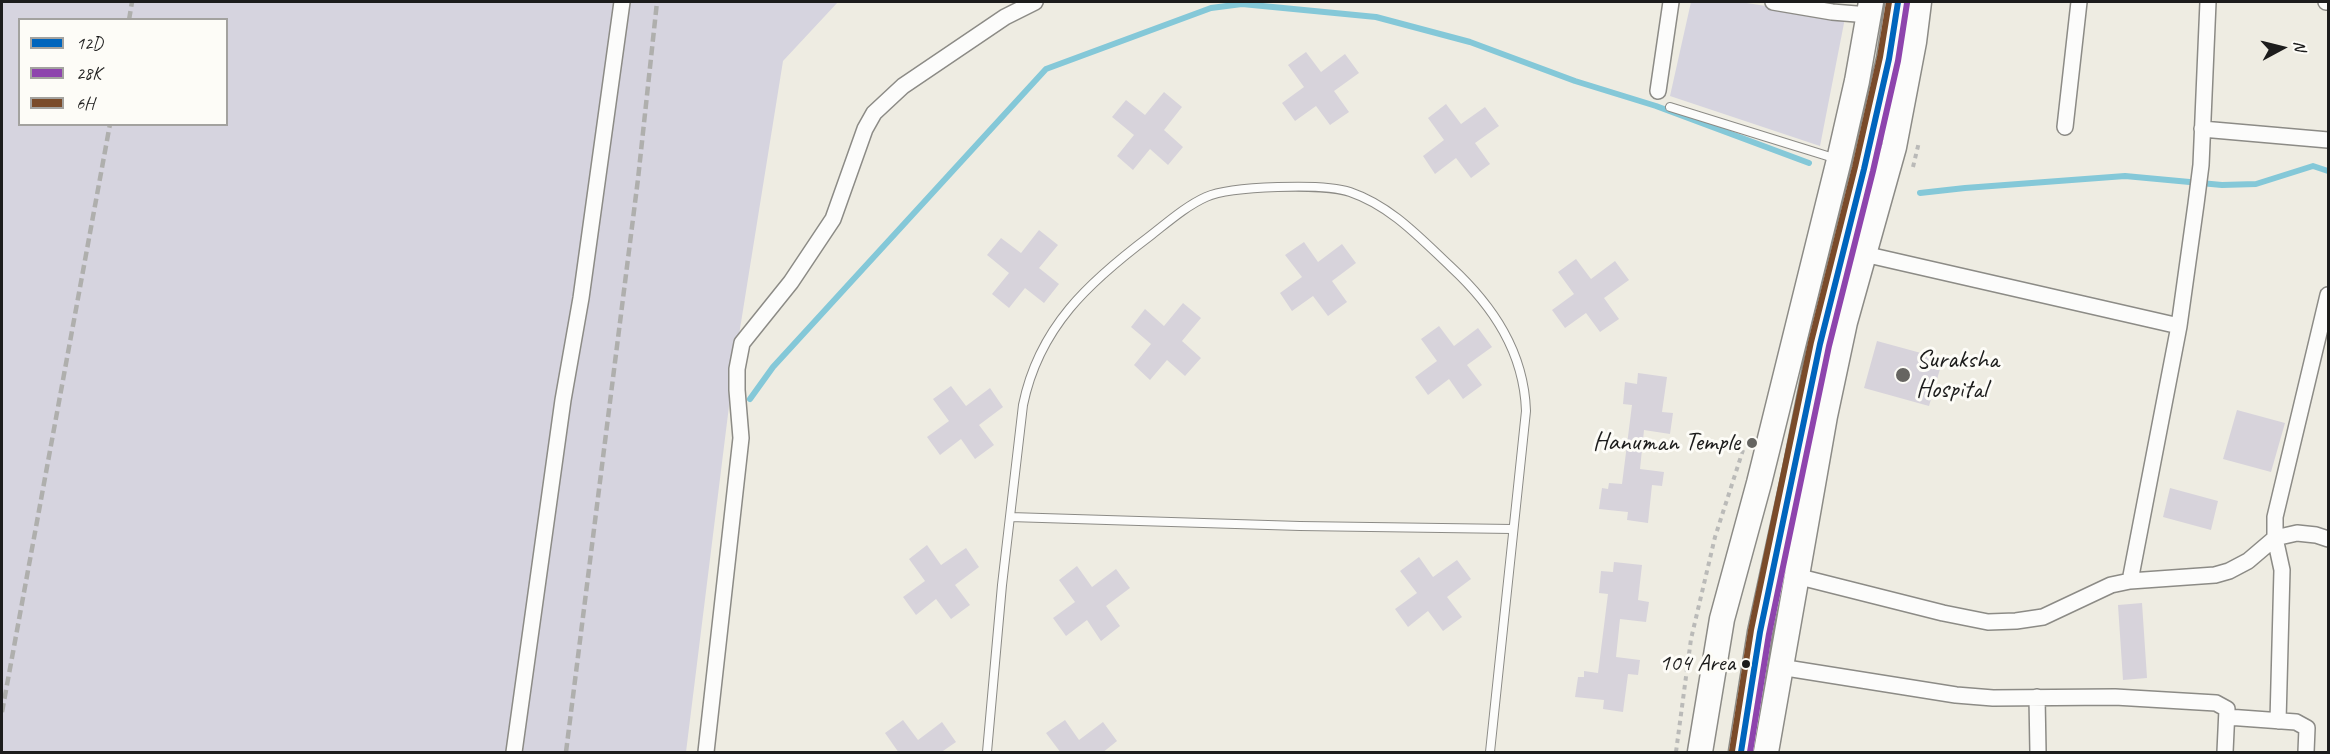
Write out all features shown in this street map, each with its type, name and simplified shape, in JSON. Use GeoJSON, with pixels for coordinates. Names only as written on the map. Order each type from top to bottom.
{"type":"FeatureCollection","features":[{"type":"Feature","properties":{"kind":"main road"},"geometry":{"type":"LineString","coordinates":[[1741,753],[1760,632],[1796,470],[1820,344],[1864,169],[1886,70],[1898,2]]}},
{"type":"Feature","properties":{"kind":"main road"},"geometry":{"type":"LineString","coordinates":[[1766,753],[1825,416],[1845,322],[1893,147],[1914,42],[1919,2]]}},
{"type":"Feature","properties":{"kind":"main road"},"geometry":{"type":"LineString","coordinates":[[1700,753],[1722,619],[1762,472],[1839,160],[1857,81],[1870,8]]}},
{"type":"Feature","properties":{"kind":"street"},"geometry":{"type":"LineString","coordinates":[[514,753],[622,2]]}},
{"type":"Feature","properties":{"kind":"street"},"geometry":{"type":"LineString","coordinates":[[706,753],[741,438],[737,369],[742,343],[791,282],[833,219],[865,129],[874,113],[903,86],[1005,17],[1035,2]]}},
{"type":"Feature","properties":{"kind":"street"},"geometry":{"type":"LineString","coordinates":[[1658,91],[1671,2]]}},
{"type":"Feature","properties":{"kind":"street"},"geometry":{"type":"LineString","coordinates":[[1773,2],[1832,12],[1870,8]]}},
{"type":"Feature","properties":{"kind":"street"},"geometry":{"type":"LineString","coordinates":[[2065,127],[2079,2]]}},
{"type":"Feature","properties":{"kind":"street"},"geometry":{"type":"LineString","coordinates":[[2130,581],[2179,326],[2196,204],[2201,165],[2208,2]]}},
{"type":"Feature","properties":{"kind":"street"},"geometry":{"type":"LineString","coordinates":[[2202,129],[2328,140]]}},
{"type":"Feature","properties":{"kind":"street"},"geometry":{"type":"LineString","coordinates":[[1864,254],[2179,326]]}},
{"type":"Feature","properties":{"kind":"street"},"geometry":{"type":"LineString","coordinates":[[2278,721],[2282,570],[2275,538],[2275,517],[2328,295]]}},
{"type":"Feature","properties":{"kind":"street"},"geometry":{"type":"LineString","coordinates":[[1796,576],[1943,613],[1988,622],[2016,621],[2043,616],[2111,585],[2130,581],[2215,575],[2229,571],[2248,561],[2275,538],[2297,533],[2328,539]]}},
{"type":"Feature","properties":{"kind":"street"},"geometry":{"type":"LineString","coordinates":[[1780,667],[1956,695],[1993,698],[2115,697],[2216,703],[2227,709],[2225,753]]}},
{"type":"Feature","properties":{"kind":"street"},"geometry":{"type":"LineString","coordinates":[[2037,698],[2038,753]]}},
{"type":"Feature","properties":{"kind":"street"},"geometry":{"type":"LineString","coordinates":[[2227,717],[2296,722],[2307,728],[2306,753]]}},
{"type":"Feature","properties":{"kind":"lane"},"geometry":{"type":"LineString","coordinates":[[1670,107],[1839,160]]}},
{"type":"Feature","properties":{"kind":"lane"},"geometry":{"type":"LineString","coordinates":[[987,753],[1023,405],[1028,380],[1038,355],[1055,327],[1092,282],[1183,210],[1207,196],[1229,191],[1325,186],[1349,191],[1395,215],[1474,288],[1506,336],[1520,365],[1526,403],[1522,456],[1512,529],[1490,753]]}},
{"type":"Feature","properties":{"kind":"lane"},"geometry":{"type":"LineString","coordinates":[[1010,517],[1300,526],[1512,529]]}},
{"type":"Feature","properties":{"kind":"path"},"geometry":{"type":"LineString","coordinates":[[1910,174],[1919,142]]}},
{"type":"Feature","properties":{"kind":"shaded area"},"geometry":{"type":"Polygon","coordinates":[[[2,2],[838,2],[783,61],[734,366],[686,752],[2,752],[2,2]]]}},
{"type":"Feature","properties":{"kind":"shaded area"},"geometry":{"type":"Polygon","coordinates":[[[1691,2],[1740,2],[1845,18],[1820,146],[1670,96],[1691,2]]]}},
{"type":"Feature","properties":{"kind":"building"},"geometry":{"type":"Polygon","coordinates":[[[1306,52],[1321,72],[1345,54],[1359,73],[1334,91],[1349,112],[1330,125],[1316,106],[1295,121],[1282,103],[1304,87],[1288,65],[1306,52]]]}},
{"type":"Feature","properties":{"kind":"building"},"geometry":{"type":"Polygon","coordinates":[[[1164,92],[1182,107],[1164,130],[1183,147],[1168,165],[1150,149],[1133,170],[1117,156],[1134,135],[1112,117],[1126,100],[1145,115],[1164,92]]]}},
{"type":"Feature","properties":{"kind":"building"},"geometry":{"type":"Polygon","coordinates":[[[1446,104],[1461,124],[1485,107],[1499,126],[1475,143],[1490,164],[1471,178],[1456,158],[1435,174],[1423,156],[1444,140],[1428,118],[1446,104]]]}},
{"type":"Feature","properties":{"kind":"building"},"geometry":{"type":"Polygon","coordinates":[[[1039,230],[1058,245],[1039,268],[1059,284],[1044,303],[1025,288],[1009,308],[992,294],[1009,273],[987,255],[1001,238],[1021,253],[1039,230]]]}},
{"type":"Feature","properties":{"kind":"building"},"geometry":{"type":"Polygon","coordinates":[[[1304,242],[1318,262],[1342,244],[1356,263],[1332,281],[1347,302],[1328,316],[1313,296],[1292,311],[1280,293],[1302,277],[1285,255],[1304,242]]]}},
{"type":"Feature","properties":{"kind":"building"},"geometry":{"type":"Polygon","coordinates":[[[1576,259],[1591,279],[1615,261],[1629,280],[1604,298],[1619,319],[1600,332],[1586,313],[1565,328],[1552,310],[1574,294],[1558,272],[1576,259]]]}},
{"type":"Feature","properties":{"kind":"building"},"geometry":{"type":"Polygon","coordinates":[[[1183,303],[1201,318],[1182,341],[1201,358],[1185,376],[1167,360],[1150,380],[1134,365],[1151,344],[1131,327],[1145,309],[1164,326],[1183,303]]]}},
{"type":"Feature","properties":{"kind":"building"},"geometry":{"type":"Polygon","coordinates":[[[1439,326],[1454,346],[1478,328],[1492,347],[1467,365],[1482,385],[1463,399],[1449,379],[1428,395],[1415,377],[1437,361],[1421,339],[1439,326]]]}},
{"type":"Feature","properties":{"kind":"building"},"geometry":{"type":"Polygon","coordinates":[[[1877,341],[1943,359],[1929,406],[1864,388],[1877,341]]]}},
{"type":"Feature","properties":{"kind":"building"},"geometry":{"type":"Polygon","coordinates":[[[1638,373],[1667,377],[1662,412],[1673,413],[1670,434],[1644,430],[1640,469],[1664,472],[1662,486],[1652,485],[1648,523],[1627,520],[1628,512],[1599,509],[1602,488],[1608,489],[1609,483],[1622,484],[1632,405],[1623,404],[1625,382],[1637,384],[1638,373]]]}},
{"type":"Feature","properties":{"kind":"building"},"geometry":{"type":"Polygon","coordinates":[[[951,386],[966,406],[990,388],[1003,407],[979,425],[994,445],[975,459],[961,439],[940,455],[927,437],[949,421],[933,399],[951,386]]]}},
{"type":"Feature","properties":{"kind":"building"},"geometry":{"type":"Polygon","coordinates":[[[2237,410],[2285,423],[2271,472],[2223,459],[2237,410]]]}},
{"type":"Feature","properties":{"kind":"building"},"geometry":{"type":"Polygon","coordinates":[[[2170,488],[2218,501],[2211,530],[2163,517],[2170,488]]]}},
{"type":"Feature","properties":{"kind":"building"},"geometry":{"type":"Polygon","coordinates":[[[927,545],[941,565],[966,548],[979,567],[955,585],[970,605],[951,619],[936,599],[916,615],[903,597],[925,581],[909,559],[927,545]]]}},
{"type":"Feature","properties":{"kind":"building"},"geometry":{"type":"Polygon","coordinates":[[[1419,557],[1433,577],[1457,560],[1471,579],[1447,597],[1462,617],[1443,631],[1428,611],[1408,627],[1395,609],[1417,593],[1400,571],[1419,557]]]}},
{"type":"Feature","properties":{"kind":"building"},"geometry":{"type":"Polygon","coordinates":[[[1614,562],[1642,565],[1638,600],[1649,602],[1646,622],[1620,619],[1616,657],[1640,660],[1638,675],[1628,674],[1623,712],[1603,709],[1604,700],[1575,697],[1578,677],[1584,677],[1584,671],[1598,673],[1608,594],[1599,593],[1601,571],[1613,572],[1614,562]]]}},
{"type":"Feature","properties":{"kind":"building"},"geometry":{"type":"Polygon","coordinates":[[[1077,566],[1092,587],[1116,569],[1130,588],[1106,606],[1120,626],[1101,641],[1087,620],[1066,636],[1053,618],[1075,602],[1059,580],[1077,566]]]}},
{"type":"Feature","properties":{"kind":"building"},"geometry":{"type":"Polygon","coordinates":[[[2142,603],[2147,678],[2123,680],[2118,605],[2142,603]]]}},
{"type":"Feature","properties":{"kind":"building"},"geometry":{"type":"Polygon","coordinates":[[[903,720],[918,740],[942,722],[956,742],[940,753],[899,753],[885,733],[903,720]]]}},
{"type":"Feature","properties":{"kind":"building"},"geometry":{"type":"Polygon","coordinates":[[[1065,720],[1079,740],[1103,722],[1117,741],[1102,753],[1061,753],[1046,733],[1065,720]]]}},
{"type":"Feature","properties":{"kind":"waterway"},"geometry":{"type":"LineString","coordinates":[[750,399],[773,367],[1046,69],[1211,8],[1242,4],[1376,17],[1470,42],[1575,81],[1656,106],[1809,163]]}},
{"type":"Feature","properties":{"kind":"waterway"},"geometry":{"type":"LineString","coordinates":[[1920,193],[2125,176],[2222,185],[2256,184],[2313,166],[2328,171]]}},
{"type":"Feature","properties":{"kind":"railway"},"geometry":{"type":"LineString","coordinates":[[129,18],[132,2]]}},
{"type":"Feature","properties":{"kind":"railway"},"geometry":{"type":"LineString","coordinates":[[566,752],[638,179],[657,2]]}},
{"type":"Feature","properties":{"kind":"railway"},"geometry":{"type":"LineString","coordinates":[[2,712],[110,126]]}},
{"type":"Feature","properties":{"kind":"transit line","name":"6H"},"geometry":{"type":"LineString","coordinates":[[1732,751],[1751,630],[1811,342],[1855,167],[1880,57],[1889,2]]}},
{"type":"Feature","properties":{"kind":"transit line","name":"12D"},"geometry":{"type":"LineString","coordinates":[[1741,752],[1760,632],[1820,344],[1864,169],[1889,59],[1898,2]]}},
{"type":"Feature","properties":{"kind":"transit line","name":"28K"},"geometry":{"type":"LineString","coordinates":[[1750,752],[1769,634],[1829,346],[1873,171],[1898,61],[1907,3]]}},
{"type":"Feature","properties":{"kind":"place","name":"Suraksha Hospital"},"geometry":{"type":"Point","coordinates":[1903,375]}},
{"type":"Feature","properties":{"kind":"place","name":"Hanuman Temple"},"geometry":{"type":"Point","coordinates":[1752,443]}},
{"type":"Feature","properties":{"kind":"place","name":"104 Area"},"geometry":{"type":"Point","coordinates":[1746,664]}}]}
